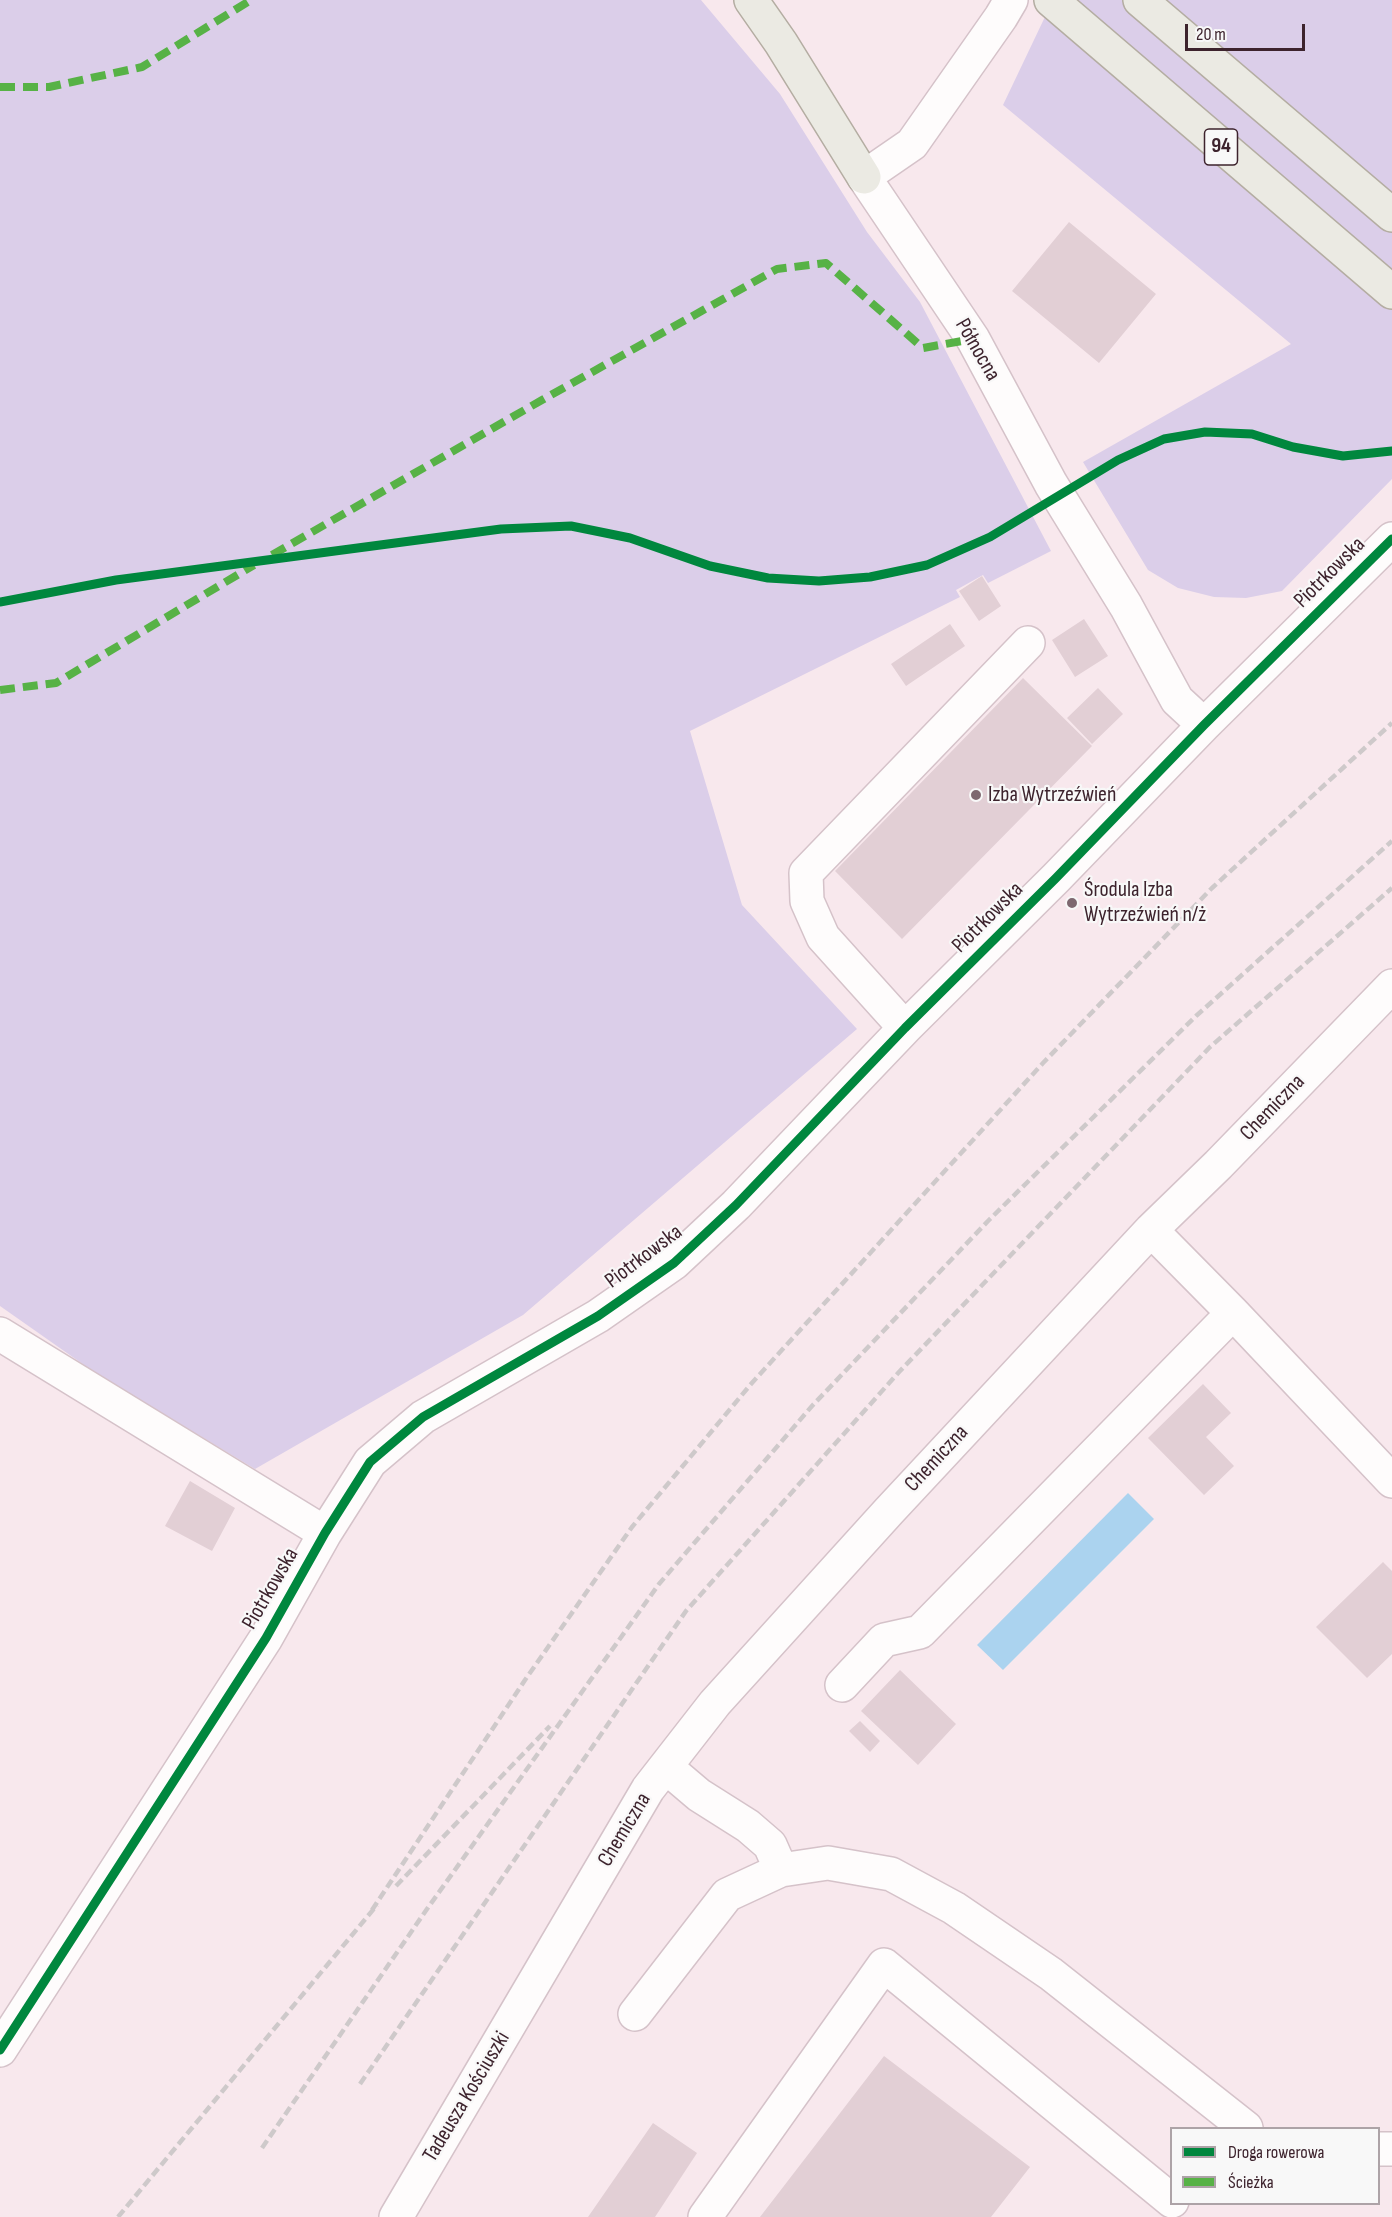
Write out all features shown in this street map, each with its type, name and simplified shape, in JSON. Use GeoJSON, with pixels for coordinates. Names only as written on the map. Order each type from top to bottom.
{"type":"FeatureCollection","features":[{"type":"Feature","properties":{"kind":"main road"},"geometry":{"type":"LineString","coordinates":[[751,0],[781,43],[864,177]]}},
{"type":"Feature","properties":{"kind":"main road","name":"94"},"geometry":{"type":"LineString","coordinates":[[1051,0],[1392,292]]}},
{"type":"Feature","properties":{"kind":"main road"},"geometry":{"type":"LineString","coordinates":[[1140,0],[1392,215]]}},
{"type":"Feature","properties":{"kind":"street"},"geometry":{"type":"LineString","coordinates":[[864,177],[912,144],[1011,0]]}},
{"type":"Feature","properties":{"kind":"street","name":"Północna"},"geometry":{"type":"LineString","coordinates":[[864,177],[973,339],[1051,484],[1126,606],[1178,700],[1204,725]]}},
{"type":"Feature","properties":{"kind":"street","name":"Piotrkowska"},"geometry":{"type":"LineString","coordinates":[[0,2050],[266,1638],[325,1533],[370,1462],[423,1417],[598,1316],[674,1263],[736,1206],[905,1028],[1056,878],[1204,725],[1392,539]]}},
{"type":"Feature","properties":{"kind":"street"},"geometry":{"type":"LineString","coordinates":[[905,1028],[823,937],[807,901],[806,873],[1028,643]]}},
{"type":"Feature","properties":{"kind":"street","name":"Chemiczna"},"geometry":{"type":"LineString","coordinates":[[538,1977],[648,1789],[731,1686],[897,1502],[1151,1230],[1218,1165],[1392,986]]}},
{"type":"Feature","properties":{"kind":"street"},"geometry":{"type":"LineString","coordinates":[[1151,1230],[1391,1479]]}},
{"type":"Feature","properties":{"kind":"street"},"geometry":{"type":"LineString","coordinates":[[842,1685],[884,1640],[921,1632],[1233,1313]]}},
{"type":"Feature","properties":{"kind":"street"},"geometry":{"type":"LineString","coordinates":[[0,1334],[325,1533]]}},
{"type":"Feature","properties":{"kind":"street"},"geometry":{"type":"LineString","coordinates":[[666,1767],[699,1795],[748,1826],[770,1845],[781,1870]]}},
{"type":"Feature","properties":{"kind":"street"},"geometry":{"type":"LineString","coordinates":[[635,2014],[727,1895],[781,1870],[828,1863],[891,1874],[954,1908],[1051,1974],[1245,2127]]}},
{"type":"Feature","properties":{"kind":"street"},"geometry":{"type":"LineString","coordinates":[[705,2217],[884,1965],[1170,2200]]}},
{"type":"Feature","properties":{"kind":"street","name":"Tadeusza Kościuszki"},"geometry":{"type":"LineString","coordinates":[[405,2214],[538,1977]]}},
{"type":"Feature","properties":{"kind":"street"},"geometry":{"type":"LineString","coordinates":[[1177,2205],[1191,2217]]}},
{"type":"Feature","properties":{"kind":"shaded area"},"geometry":{"type":"Polygon","coordinates":[[[0,0],[701,0],[780,94],[867,232],[920,302],[1051,551],[988,583],[983,575],[956,590],[960,597],[690,731],[742,905],[857,1029],[523,1315],[255,1469],[94,1372],[0,1306],[0,0]]]}},
{"type":"Feature","properties":{"kind":"shaded area"},"geometry":{"type":"Polygon","coordinates":[[[1053,0],[1392,0],[1392,479],[1282,591],[1246,598],[1214,597],[1178,588],[1148,570],[1083,462],[1291,344],[1003,105],[1053,0]]]}},
{"type":"Feature","properties":{"kind":"water"},"geometry":{"type":"Polygon","coordinates":[[[1128,1493],[1154,1519],[1003,1670],[977,1645],[1128,1493]]]}},
{"type":"Feature","properties":{"kind":"building"},"geometry":{"type":"Polygon","coordinates":[[[1069,222],[1156,294],[1099,363],[1012,291],[1069,222]]]}},
{"type":"Feature","properties":{"kind":"building"},"geometry":{"type":"Polygon","coordinates":[[[982,576],[1001,606],[979,621],[959,591],[982,576]]]}},
{"type":"Feature","properties":{"kind":"building"},"geometry":{"type":"Polygon","coordinates":[[[1084,619],[1108,656],[1075,677],[1052,640],[1084,619]]]}},
{"type":"Feature","properties":{"kind":"building"},"geometry":{"type":"Polygon","coordinates":[[[950,624],[965,646],[906,686],[891,664],[950,624]]]}},
{"type":"Feature","properties":{"kind":"building","name":"Izba Wytrzeźwień"},"geometry":{"type":"Polygon","coordinates":[[[1023,678],[1092,746],[902,939],[835,871],[1023,678]]]}},
{"type":"Feature","properties":{"kind":"building"},"geometry":{"type":"Polygon","coordinates":[[[1098,688],[1123,714],[1092,744],[1067,718],[1098,688]]]}},
{"type":"Feature","properties":{"kind":"building"},"geometry":{"type":"Polygon","coordinates":[[[1203,1384],[1231,1413],[1206,1437],[1234,1466],[1204,1495],[1148,1438],[1203,1384]]]}},
{"type":"Feature","properties":{"kind":"building"},"geometry":{"type":"Polygon","coordinates":[[[190,1481],[235,1508],[212,1551],[165,1526],[190,1481]]]}},
{"type":"Feature","properties":{"kind":"building"},"geometry":{"type":"Polygon","coordinates":[[[1383,1562],[1392,1571],[1392,1654],[1367,1678],[1316,1627],[1383,1562]]]}},
{"type":"Feature","properties":{"kind":"building"},"geometry":{"type":"Polygon","coordinates":[[[900,1670],[956,1724],[918,1765],[861,1711],[900,1670]]]}},
{"type":"Feature","properties":{"kind":"building"},"geometry":{"type":"Polygon","coordinates":[[[860,1721],[880,1741],[870,1752],[849,1731],[860,1721]]]}},
{"type":"Feature","properties":{"kind":"building"},"geometry":{"type":"Polygon","coordinates":[[[884,2056],[1030,2167],[991,2217],[760,2217],[884,2056]]]}},
{"type":"Feature","properties":{"kind":"building"},"geometry":{"type":"Polygon","coordinates":[[[653,2123],[697,2153],[655,2217],[588,2217],[653,2123]]]}},
{"type":"Feature","properties":{"kind":"railway"},"geometry":{"type":"LineString","coordinates":[[372,1910],[525,1680],[632,1527],[751,1384],[1043,1063],[1212,888],[1392,723]]}},
{"type":"Feature","properties":{"kind":"railway"},"geometry":{"type":"LineString","coordinates":[[262,2148],[427,1909],[659,1584],[812,1406],[988,1221],[1196,1016],[1392,841]]}},
{"type":"Feature","properties":{"kind":"railway"},"geometry":{"type":"LineString","coordinates":[[360,2084],[686,1611],[899,1372],[1210,1047],[1392,888]]}},
{"type":"Feature","properties":{"kind":"railway"},"geometry":{"type":"LineString","coordinates":[[396,1886],[550,1726]]}},
{"type":"Feature","properties":{"kind":"railway"},"geometry":{"type":"LineString","coordinates":[[118,2217],[377,1905]]}},
{"type":"Feature","properties":{"kind":"marked path"},"geometry":{"type":"LineString","coordinates":[[0,87],[49,87],[142,67],[251,0]]}},
{"type":"Feature","properties":{"kind":"marked path"},"geometry":{"type":"LineString","coordinates":[[272,555],[542,400],[777,269],[826,263],[923,348],[973,339]]}},
{"type":"Feature","properties":{"kind":"marked path"},"geometry":{"type":"LineString","coordinates":[[0,690],[56,683],[254,565]]}},
{"type":"Feature","properties":{"kind":"cycle path"},"geometry":{"type":"LineString","coordinates":[[0,602],[116,580],[501,529],[571,526],[630,538],[710,566],[768,578],[819,581],[870,577],[927,565],[990,537],[1118,460],[1164,439],[1205,432],[1252,434],[1293,447],[1343,456],[1392,451]]}},
{"type":"Feature","properties":{"kind":"cycle path"},"geometry":{"type":"LineString","coordinates":[[0,2050],[266,1638],[325,1533],[370,1462],[423,1417],[598,1316],[674,1263],[736,1205],[905,1028],[1056,878],[1204,725],[1392,539]]}},
{"type":"Feature","properties":{"kind":"place","name":"Izba Wytrzeźwień"},"geometry":{"type":"Point","coordinates":[976,795]}},
{"type":"Feature","properties":{"kind":"place","name":"Środula Izba Wytrzeźwień n/ż"},"geometry":{"type":"Point","coordinates":[1072,903]}}]}
